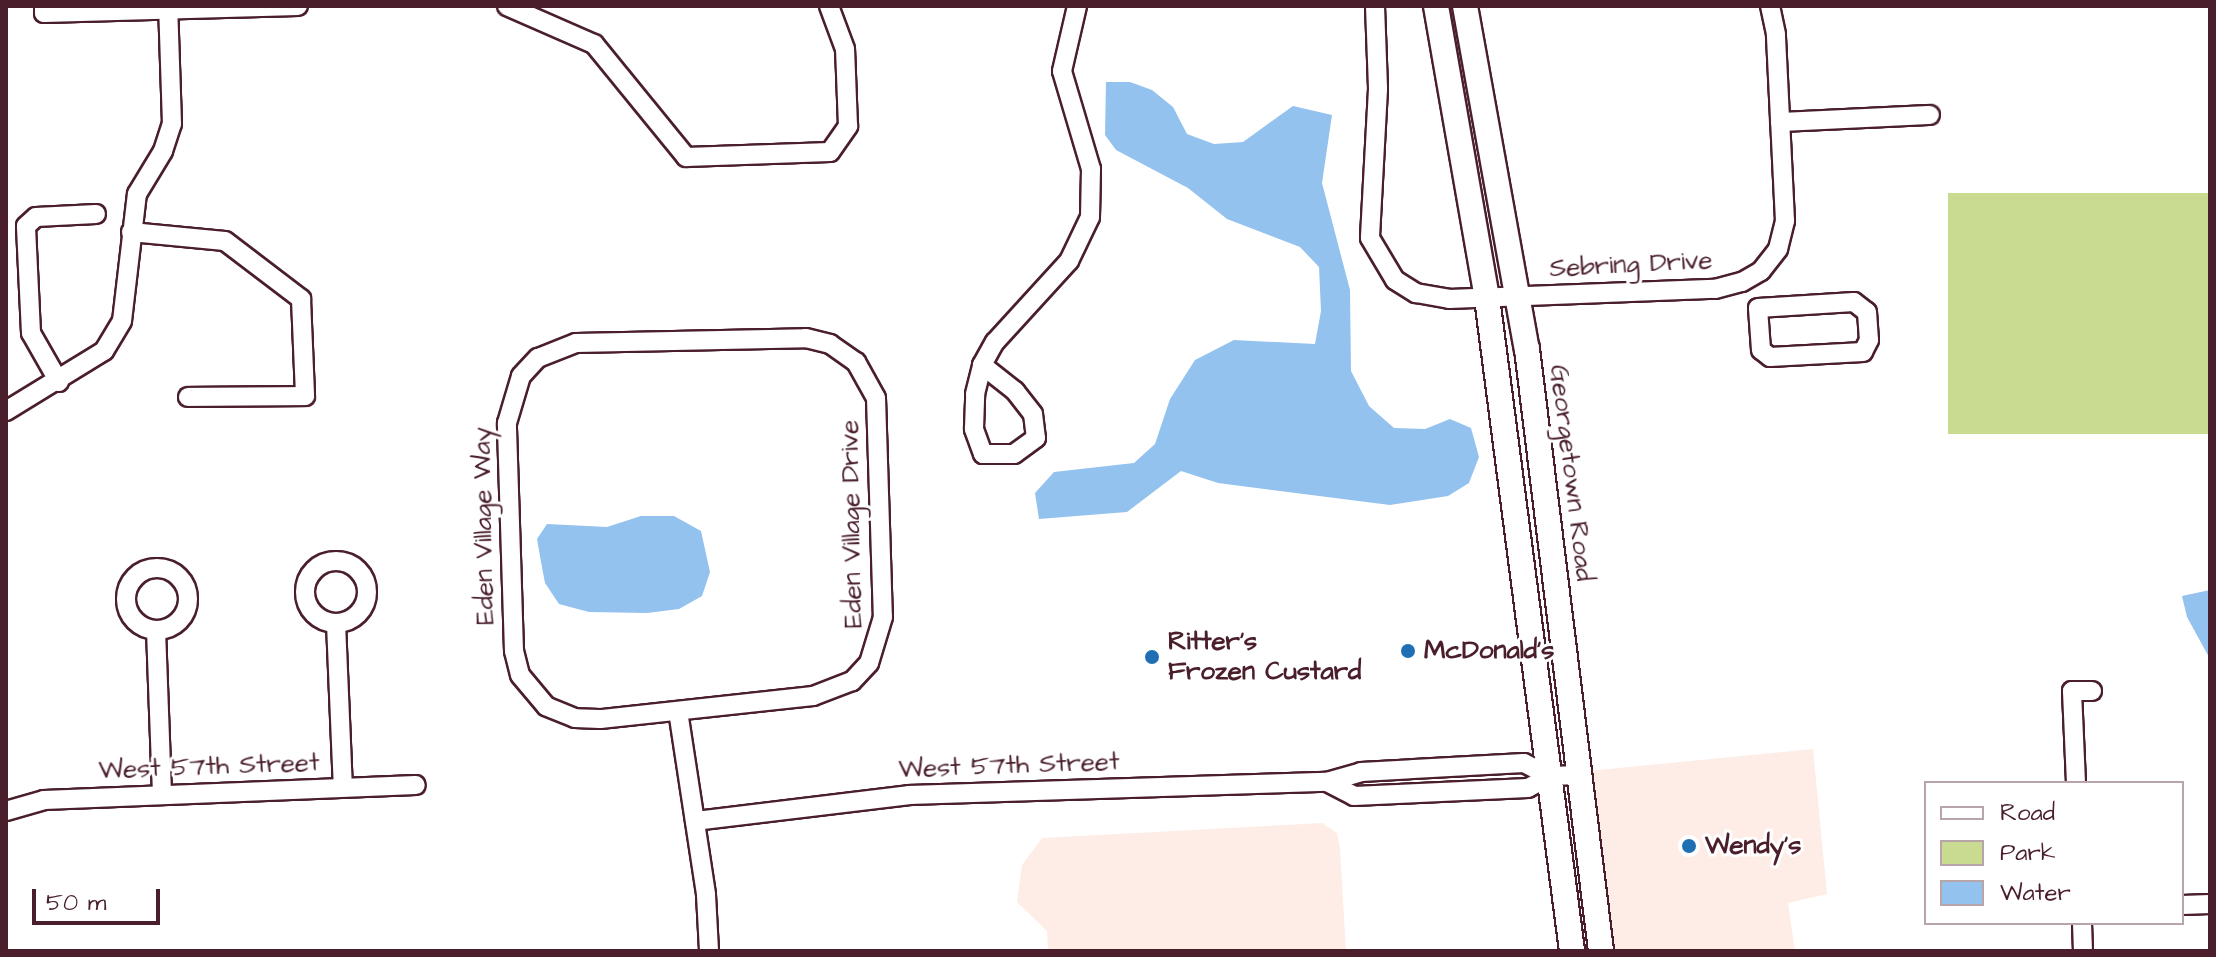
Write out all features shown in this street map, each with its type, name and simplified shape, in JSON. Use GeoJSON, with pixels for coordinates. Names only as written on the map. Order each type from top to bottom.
{"type":"FeatureCollection","features":[{"type":"Feature","properties":{"kind":"main road"},"geometry":{"type":"LineString","coordinates":[[1436,6],[1487,298],[1572,951]]}},
{"type":"Feature","properties":{"kind":"main road","name":"Georgetown Road"},"geometry":{"type":"LineString","coordinates":[[1465,6],[1519,297],[1601,951]]}},
{"type":"Feature","properties":{"kind":"street"},"geometry":{"type":"LineString","coordinates":[[45,9],[298,6]]}},
{"type":"Feature","properties":{"kind":"street"},"geometry":{"type":"LineString","coordinates":[[507,6],[594,44],[686,157],[830,152],[848,126],[845,49],[829,6]]}},
{"type":"Feature","properties":{"kind":"street"},"geometry":{"type":"LineString","coordinates":[[982,365],[1033,414],[1036,438],[1014,454],[983,454],[974,429],[982,365],[995,342],[1069,261],[1088,225],[1091,169],[1062,71],[1077,6]]}},
{"type":"Feature","properties":{"kind":"street","name":"Sebring Drive"},"geometry":{"type":"LineString","coordinates":[[1375,6],[1378,89],[1368,214],[1372,246],[1389,274],[1416,293],[1487,298],[1715,289],[1745,280],[1772,259],[1784,231],[1776,34],[1770,6]]}},
{"type":"Feature","properties":{"kind":"street"},"geometry":{"type":"LineString","coordinates":[[6,411],[59,382],[104,351],[117,334],[126,308],[137,194],[163,151],[172,124],[168,8]]}},
{"type":"Feature","properties":{"kind":"street"},"geometry":{"type":"LineString","coordinates":[[1780,122],[1930,115]]}},
{"type":"Feature","properties":{"kind":"street"},"geometry":{"type":"LineString","coordinates":[[59,382],[31,333],[26,226],[36,217],[96,214]]}},
{"type":"Feature","properties":{"kind":"street"},"geometry":{"type":"LineString","coordinates":[[131,232],[225,241],[301,299],[305,396],[188,397]]}},
{"type":"Feature","properties":{"kind":"street","name":"Sebring Drive"},"geometry":{"type":"LineString","coordinates":[[1745,280],[1758,308],[1760,347],[1770,357],[1858,353],[1868,345],[1867,312],[1859,303],[1758,308]]}},
{"type":"Feature","properties":{"kind":"street","name":"Eden Village Drive"},"geometry":{"type":"LineString","coordinates":[[678,711],[837,689],[869,663],[883,617],[878,414],[862,368],[837,348],[806,338],[684,340]]}},
{"type":"Feature","properties":{"kind":"street","name":"Eden Village Way"},"geometry":{"type":"LineString","coordinates":[[678,711],[575,718],[540,701],[520,675],[513,643],[507,423],[521,376],[538,358],[560,347],[684,340]]}},
{"type":"Feature","properties":{"kind":"street"},"geometry":{"type":"LineString","coordinates":[[336,623],[343,787]]}},
{"type":"Feature","properties":{"kind":"street"},"geometry":{"type":"LineString","coordinates":[[156,630],[162,794]]}},
{"type":"Feature","properties":{"kind":"street"},"geometry":{"type":"LineString","coordinates":[[2076,781],[2072,691],[2092,691]]}},
{"type":"Feature","properties":{"kind":"street"},"geometry":{"type":"LineString","coordinates":[[678,711],[695,821],[709,951]]}},
{"type":"Feature","properties":{"kind":"street","name":"West 57th Street"},"geometry":{"type":"LineString","coordinates":[[695,821],[855,798],[1327,782],[1354,796],[1528,788],[1550,776],[1579,775]]}},
{"type":"Feature","properties":{"kind":"street","name":"West 57th Street"},"geometry":{"type":"LineString","coordinates":[[6,811],[44,800],[416,785]]}},
{"type":"Feature","properties":{"kind":"street"},"geometry":{"type":"LineString","coordinates":[[2184,905],[2210,904]]}},
{"type":"Feature","properties":{"kind":"street"},"geometry":{"type":"LineString","coordinates":[[2082,925],[2083,951]]}},
{"type":"Feature","properties":{"kind":"shaded area"},"geometry":{"type":"Polygon","coordinates":[[[1813,749],[1827,894],[1788,903],[1795,951],[1613,951],[1588,771],[1813,749]]]}},
{"type":"Feature","properties":{"kind":"shaded area"},"geometry":{"type":"Polygon","coordinates":[[[1322,823],[1337,833],[1340,849],[1346,951],[1048,951],[1047,931],[1017,902],[1022,865],[1042,838],[1322,823]]]}},
{"type":"Feature","properties":{"kind":"green space"},"geometry":{"type":"Polygon","coordinates":[[[1948,193],[2210,193],[2210,434],[1948,434],[1948,193]]]}},
{"type":"Feature","properties":{"kind":"water"},"geometry":{"type":"Polygon","coordinates":[[[1106,82],[1130,82],[1152,90],[1173,107],[1187,134],[1214,144],[1243,142],[1293,106],[1332,115],[1322,183],[1350,290],[1351,371],[1369,406],[1394,428],[1425,429],[1450,419],[1471,428],[1479,457],[1469,483],[1448,496],[1390,505],[1218,483],[1181,471],[1127,512],[1039,519],[1035,493],[1054,472],[1134,463],[1155,444],[1170,399],[1195,360],[1234,340],[1315,344],[1321,311],[1319,267],[1300,247],[1227,219],[1188,188],[1116,150],[1105,135],[1106,82]]]}},
{"type":"Feature","properties":{"kind":"water"},"geometry":{"type":"Polygon","coordinates":[[[641,516],[674,516],[701,531],[710,572],[702,596],[679,609],[647,613],[589,612],[559,604],[545,583],[537,539],[547,524],[607,527],[641,516]]]}},
{"type":"Feature","properties":{"kind":"water"},"geometry":{"type":"Polygon","coordinates":[[[2210,590],[2210,659],[2187,617],[2182,596],[2210,590]]]}},
{"type":"Feature","properties":{"kind":"place","name":"McDonald's"},"geometry":{"type":"Point","coordinates":[1408,651]}},
{"type":"Feature","properties":{"kind":"place","name":"Ritter's Frozen Custard"},"geometry":{"type":"Point","coordinates":[1152,657]}},
{"type":"Feature","properties":{"kind":"place","name":"Wendy's"},"geometry":{"type":"Point","coordinates":[1689,846]}}]}
